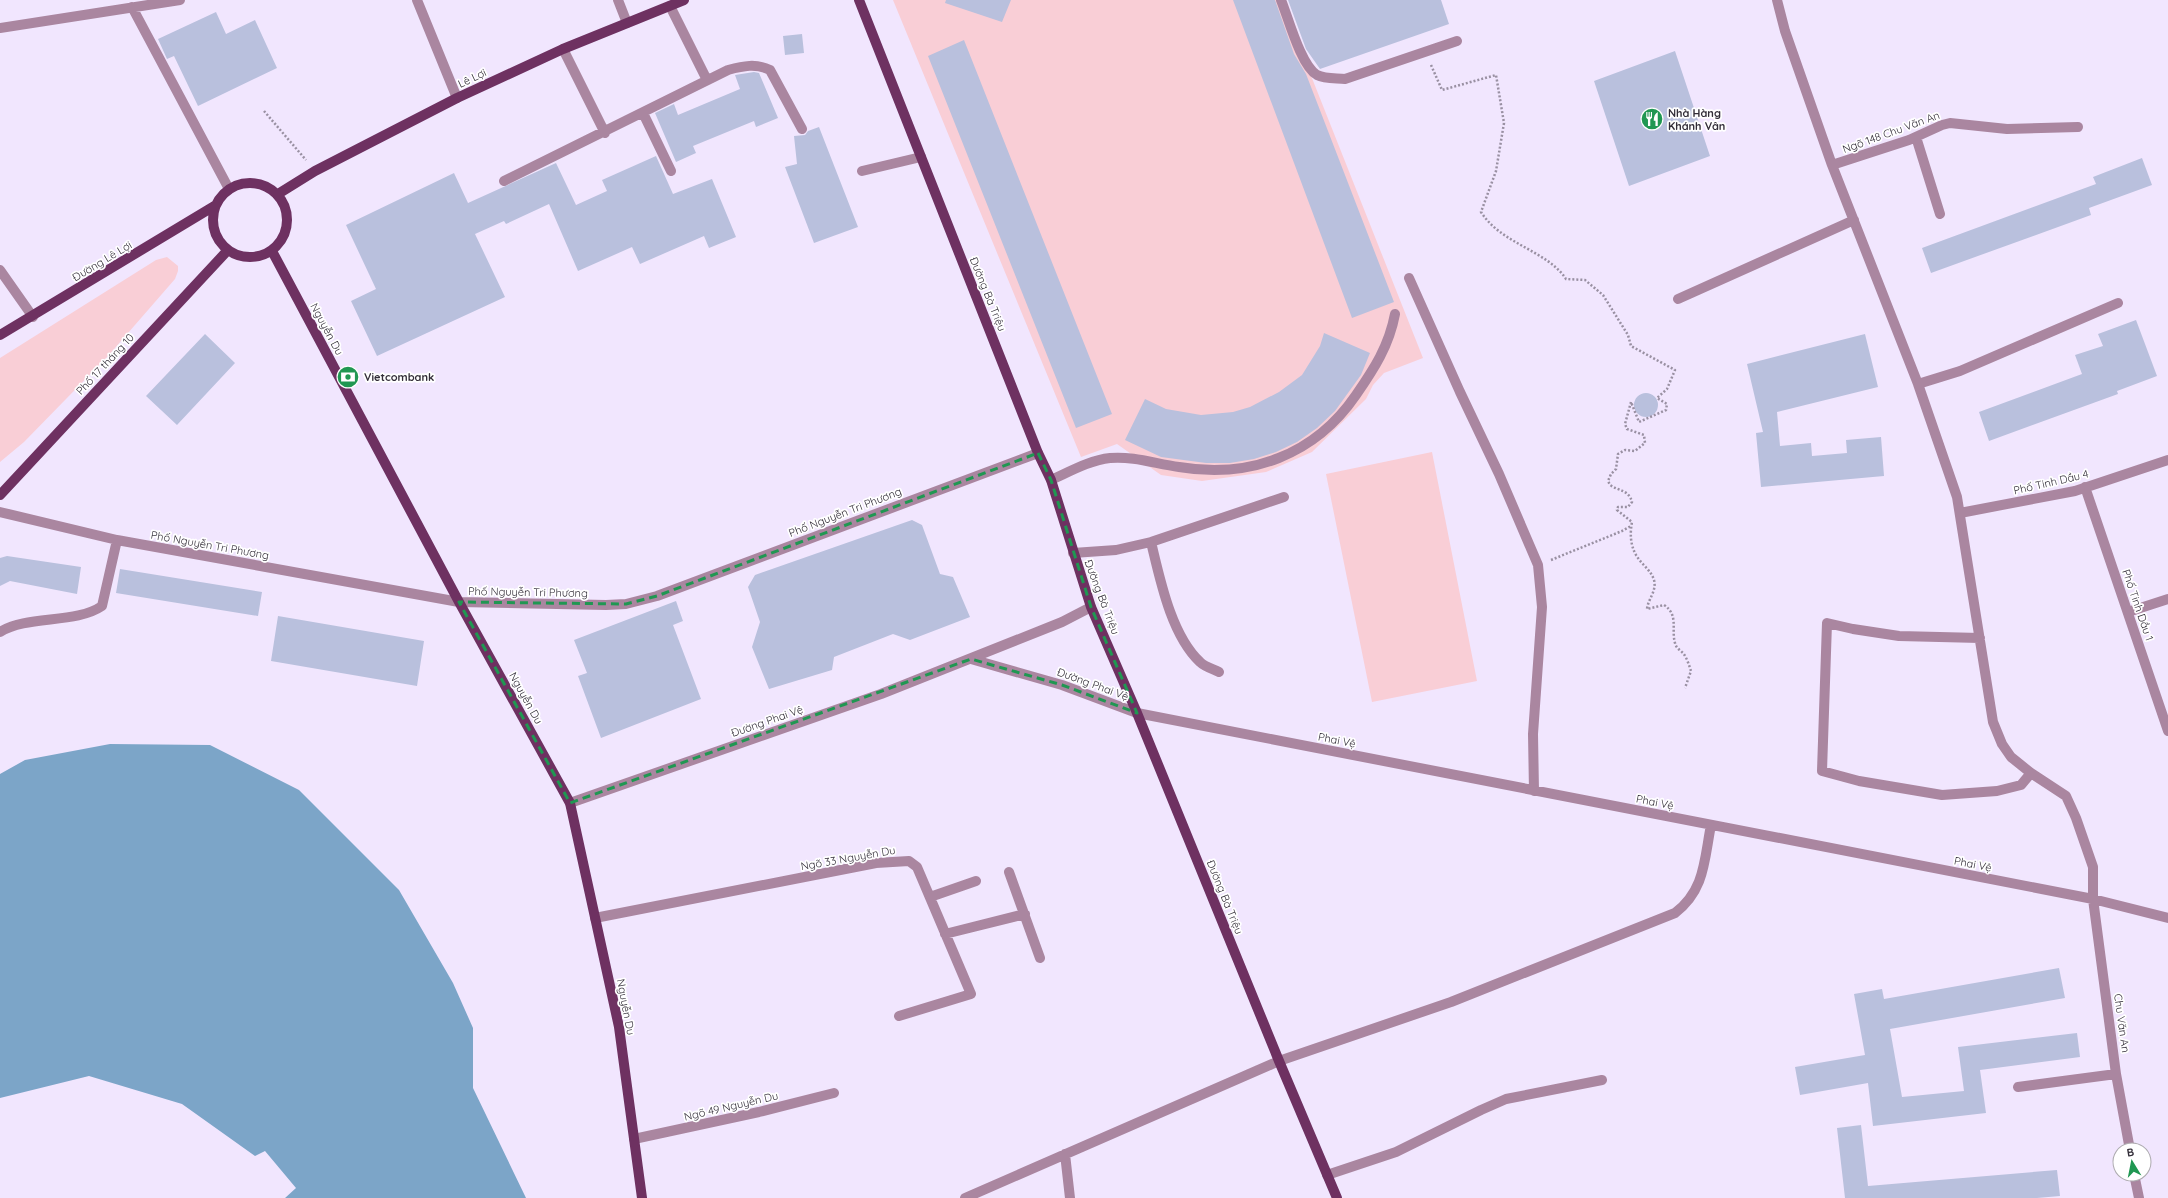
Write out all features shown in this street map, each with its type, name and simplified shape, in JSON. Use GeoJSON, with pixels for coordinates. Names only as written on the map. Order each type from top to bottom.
{"type":"FeatureCollection","features":[{"type":"Feature","properties":{"kind":"main road","name":"Lê Lợi"},"geometry":{"type":"LineString","coordinates":[[278,194],[315,170],[457,98],[563,49],[684,0]]}},
{"type":"Feature","properties":{"kind":"main road","name":"Đường Bà Triệu"},"geometry":{"type":"LineString","coordinates":[[859,0],[1038,452],[1051,480],[1091,607],[1137,713],[1279,1061],[1337,1198]]}},
{"type":"Feature","properties":{"kind":"main road"},"geometry":{"type":"LineString","coordinates":[[254,183],[267,187],[278,194],[285,205],[288,218],[287,230],[281,241],[272,251],[258,257],[242,256],[228,250],[219,241],[214,230],[213,217],[216,205],[229,189],[241,184],[254,183]]}},
{"type":"Feature","properties":{"kind":"main road","name":"Đường Lê Lợi"},"geometry":{"type":"LineString","coordinates":[[0,335],[33,317],[216,205]]}},
{"type":"Feature","properties":{"kind":"main road","name":"Phố 17 tháng 10"},"geometry":{"type":"LineString","coordinates":[[0,495],[228,250]]}},
{"type":"Feature","properties":{"kind":"main road","name":"Nguyễn Du"},"geometry":{"type":"LineString","coordinates":[[272,251],[459,602],[570,803],[619,1027],[642,1198]]}},
{"type":"Feature","properties":{"kind":"street"},"geometry":{"type":"LineString","coordinates":[[0,28],[180,0]]}},
{"type":"Feature","properties":{"kind":"street"},"geometry":{"type":"LineString","coordinates":[[417,0],[457,98]]}},
{"type":"Feature","properties":{"kind":"street"},"geometry":{"type":"LineString","coordinates":[[618,0],[627,23]]}},
{"type":"Feature","properties":{"kind":"street"},"geometry":{"type":"LineString","coordinates":[[1281,0],[1307,66],[1317,75],[1344,79],[1457,41]]}},
{"type":"Feature","properties":{"kind":"street","name":"Chu Văn An"},"geometry":{"type":"LineString","coordinates":[[1777,0],[1786,31],[1832,165],[1918,384],[1957,497],[1993,722],[2002,744],[2011,757],[2031,773],[2066,796],[2076,818],[2093,868],[2093,899],[2116,1074],[2129,1142]]}},
{"type":"Feature","properties":{"kind":"street"},"geometry":{"type":"LineString","coordinates":[[670,6],[707,80]]}},
{"type":"Feature","properties":{"kind":"street"},"geometry":{"type":"LineString","coordinates":[[132,7],[229,189]]}},
{"type":"Feature","properties":{"kind":"street"},"geometry":{"type":"LineString","coordinates":[[563,49],[605,133]]}},
{"type":"Feature","properties":{"kind":"street"},"geometry":{"type":"LineString","coordinates":[[504,181],[605,133],[707,80],[728,70],[744,66],[762,66],[770,70],[802,129]]}},
{"type":"Feature","properties":{"kind":"street"},"geometry":{"type":"LineString","coordinates":[[643,113],[671,171]]}},
{"type":"Feature","properties":{"kind":"street","name":"Ngõ 148 Chu Văn An"},"geometry":{"type":"LineString","coordinates":[[1832,165],[1916,137],[1950,123],[2007,129],[2078,127]]}},
{"type":"Feature","properties":{"kind":"street"},"geometry":{"type":"LineString","coordinates":[[1916,137],[1940,214]]}},
{"type":"Feature","properties":{"kind":"street"},"geometry":{"type":"LineString","coordinates":[[862,171],[921,157]]}},
{"type":"Feature","properties":{"kind":"street"},"geometry":{"type":"LineString","coordinates":[[1678,298],[1854,220]]}},
{"type":"Feature","properties":{"kind":"street"},"geometry":{"type":"LineString","coordinates":[[0,270],[33,317]]}},
{"type":"Feature","properties":{"kind":"street"},"geometry":{"type":"LineString","coordinates":[[1409,278],[1460,392],[1499,474],[1538,565],[1542,607],[1533,734],[1534,791]]}},
{"type":"Feature","properties":{"kind":"street"},"geometry":{"type":"LineString","coordinates":[[1918,384],[1960,371],[2118,303]]}},
{"type":"Feature","properties":{"kind":"street"},"geometry":{"type":"LineString","coordinates":[[1051,480],[1082,466],[1109,458],[1134,458],[1180,468],[1223,471],[1248,468],[1279,458],[1301,448],[1324,433],[1349,405],[1380,360],[1392,333],[1395,314]]}},
{"type":"Feature","properties":{"kind":"street","name":"Phố Nguyễn Tri Phương"},"geometry":{"type":"LineString","coordinates":[[0,512],[117,540],[459,602],[606,605],[626,604],[657,596],[1038,452]]}},
{"type":"Feature","properties":{"kind":"street","name":"Phố Tinh Dầu 4"},"geometry":{"type":"LineString","coordinates":[[1960,513],[2085,487],[2168,460]]}},
{"type":"Feature","properties":{"kind":"street","name":"Phố Tinh Dầu 1"},"geometry":{"type":"LineString","coordinates":[[2085,487],[2166,718],[2168,731]]}},
{"type":"Feature","properties":{"kind":"street"},"geometry":{"type":"LineString","coordinates":[[1073,553],[1116,550],[1151,542],[1284,497]]}},
{"type":"Feature","properties":{"kind":"street"},"geometry":{"type":"LineString","coordinates":[[0,632],[40,621],[93,612],[102,606],[117,540]]}},
{"type":"Feature","properties":{"kind":"street"},"geometry":{"type":"LineString","coordinates":[[1151,542],[1160,579],[1172,615],[1184,643],[1201,663],[1219,672]]}},
{"type":"Feature","properties":{"kind":"street"},"geometry":{"type":"LineString","coordinates":[[2128,612],[2168,599]]}},
{"type":"Feature","properties":{"kind":"street","name":"Đường Phai Vệ"},"geometry":{"type":"LineString","coordinates":[[570,803],[881,694],[1062,622],[1091,607]]}},
{"type":"Feature","properties":{"kind":"street"},"geometry":{"type":"LineString","coordinates":[[1980,638],[1899,636],[1853,629],[1827,623],[1822,772],[1859,781],[1942,795],[1997,791],[2021,785],[2031,773]]}},
{"type":"Feature","properties":{"kind":"street","name":"Đường Phai Vệ"},"geometry":{"type":"LineString","coordinates":[[971,659],[1062,685],[1137,713]]}},
{"type":"Feature","properties":{"kind":"street","name":"Phai Vệ"},"geometry":{"type":"LineString","coordinates":[[1137,713],[2093,899],[2168,918]]}},
{"type":"Feature","properties":{"kind":"street"},"geometry":{"type":"LineString","coordinates":[[965,1198],[1279,1061],[1451,1002],[1675,913],[1688,903],[1698,889],[1711,825]]}},
{"type":"Feature","properties":{"kind":"street","name":"Ngõ 33 Nguyễn Du"},"geometry":{"type":"LineString","coordinates":[[595,918],[895,861],[909,861],[917,867],[971,994],[899,1016]]}},
{"type":"Feature","properties":{"kind":"street"},"geometry":{"type":"LineString","coordinates":[[1010,872],[1040,958]]}},
{"type":"Feature","properties":{"kind":"street"},"geometry":{"type":"LineString","coordinates":[[930,897],[976,881]]}},
{"type":"Feature","properties":{"kind":"street"},"geometry":{"type":"LineString","coordinates":[[945,934],[1025,914]]}},
{"type":"Feature","properties":{"kind":"street"},"geometry":{"type":"LineString","coordinates":[[2018,1087],[2116,1074]]}},
{"type":"Feature","properties":{"kind":"street"},"geometry":{"type":"LineString","coordinates":[[1327,1175],[1396,1152],[1506,1099],[1602,1080]]}},
{"type":"Feature","properties":{"kind":"street","name":"Ngõ 49 Nguyễn Du"},"geometry":{"type":"LineString","coordinates":[[634,1139],[732,1118],[834,1093]]}},
{"type":"Feature","properties":{"kind":"street"},"geometry":{"type":"LineString","coordinates":[[1065,1154],[1070,1198]]}},
{"type":"Feature","properties":{"kind":"street"},"geometry":{"type":"LineString","coordinates":[[2136,1182],[2139,1198]]}},
{"type":"Feature","properties":{"kind":"path"},"geometry":{"type":"LineString","coordinates":[[1426,51],[1442,90],[1496,75],[1504,123],[1496,171],[1481,212],[1486,219],[1516,243],[1560,270],[1566,279],[1585,280],[1590,283],[1603,295],[1628,335],[1631,346],[1675,370],[1667,389],[1657,398],[1667,404],[1666,410],[1640,422],[1631,402],[1626,424],[1627,429],[1644,435],[1645,443],[1635,451],[1625,450],[1618,454],[1616,469],[1609,477],[1610,485],[1622,489],[1631,498],[1632,502],[1628,507],[1618,507],[1617,510],[1628,517],[1632,522],[1630,535],[1636,555],[1655,581],[1647,610],[1664,605],[1670,609],[1674,620],[1673,636],[1676,646],[1684,654],[1691,671],[1685,688]]}},
{"type":"Feature","properties":{"kind":"path"},"geometry":{"type":"LineString","coordinates":[[264,111],[315,170]]}},
{"type":"Feature","properties":{"kind":"path"},"geometry":{"type":"LineString","coordinates":[[1538,565],[1622,532],[1631,526]]}},
{"type":"Feature","properties":{"kind":"highlighted area"},"geometry":{"type":"Polygon","coordinates":[[[1038,453],[1051,480],[1091,607],[1137,713],[1062,685],[971,659],[570,803],[459,602],[626,604],[657,596],[1038,453]]]}},
{"type":"Feature","properties":{"kind":"shaded area"},"geometry":{"type":"Polygon","coordinates":[[[893,0],[1281,0],[1423,358],[1384,373],[1373,385],[1366,399],[1312,452],[1266,472],[1202,481],[1161,475],[1117,444],[1081,457],[893,0]]]}},
{"type":"Feature","properties":{"kind":"shaded area"},"geometry":{"type":"Polygon","coordinates":[[[167,257],[178,266],[175,279],[108,356],[24,442],[0,462],[0,358],[156,260],[167,257]]]}},
{"type":"Feature","properties":{"kind":"shaded area"},"geometry":{"type":"Polygon","coordinates":[[[1432,452],[1477,681],[1372,702],[1326,474],[1432,452]]]}},
{"type":"Feature","properties":{"kind":"water"},"geometry":{"type":"Polygon","coordinates":[[[110,744],[210,745],[299,790],[399,890],[453,983],[473,1028],[473,1088],[526,1198],[285,1198],[296,1188],[265,1151],[255,1156],[182,1104],[89,1076],[0,1098],[0,774],[25,760],[110,744]]]}},
{"type":"Feature","properties":{"kind":"building"},"geometry":{"type":"Polygon","coordinates":[[[946,0],[1011,0],[1002,22],[945,3],[946,0]]]}},
{"type":"Feature","properties":{"kind":"building"},"geometry":{"type":"Polygon","coordinates":[[[1233,0],[1275,0],[1294,54],[1306,74],[1394,302],[1352,318],[1233,0]]]}},
{"type":"Feature","properties":{"kind":"building"},"geometry":{"type":"Polygon","coordinates":[[[1288,0],[1441,0],[1449,24],[1320,69],[1306,49],[1288,0]]]}},
{"type":"Feature","properties":{"kind":"building"},"geometry":{"type":"Polygon","coordinates":[[[216,12],[226,34],[255,20],[277,68],[198,106],[174,56],[167,59],[158,39],[216,12]]]}},
{"type":"Feature","properties":{"kind":"building"},"geometry":{"type":"Polygon","coordinates":[[[802,34],[804,53],[785,55],[783,36],[802,34]]]}},
{"type":"Feature","properties":{"kind":"building"},"geometry":{"type":"Polygon","coordinates":[[[964,40],[1112,414],[1076,428],[928,56],[964,40]]]}},
{"type":"Feature","properties":{"kind":"building","name":"Nhà Hàng Khánh Vân"},"geometry":{"type":"Polygon","coordinates":[[[1675,51],[1710,156],[1629,186],[1594,81],[1675,51]]]}},
{"type":"Feature","properties":{"kind":"building"},"geometry":{"type":"Polygon","coordinates":[[[754,72],[759,73],[778,118],[756,127],[754,121],[693,146],[696,153],[676,162],[655,113],[674,104],[678,115],[740,89],[735,75],[754,72]]]}},
{"type":"Feature","properties":{"kind":"building"},"geometry":{"type":"Polygon","coordinates":[[[819,127],[858,227],[814,243],[785,167],[797,164],[794,136],[805,135],[808,131],[819,127]]]}},
{"type":"Feature","properties":{"kind":"building"},"geometry":{"type":"Polygon","coordinates":[[[656,156],[673,194],[712,179],[736,237],[709,248],[704,236],[640,264],[632,247],[578,271],[549,204],[506,224],[504,221],[475,234],[505,297],[377,356],[351,301],[376,289],[346,225],[454,173],[468,203],[556,163],[576,205],[607,191],[602,180],[656,156]]]}},
{"type":"Feature","properties":{"kind":"building"},"geometry":{"type":"Polygon","coordinates":[[[2142,158],[2152,185],[2089,208],[2091,215],[1931,273],[1922,248],[2096,184],[2093,177],[2142,158]]]}},
{"type":"Feature","properties":{"kind":"building"},"geometry":{"type":"Polygon","coordinates":[[[2136,320],[2157,376],[2117,391],[2118,394],[1989,441],[1979,412],[2082,374],[2075,355],[2103,346],[2098,334],[2136,320]]]}},
{"type":"Feature","properties":{"kind":"building"},"geometry":{"type":"Polygon","coordinates":[[[1324,333],[1370,353],[1361,375],[1335,411],[1317,428],[1297,442],[1276,452],[1254,459],[1230,463],[1206,463],[1161,457],[1125,440],[1145,399],[1166,409],[1201,415],[1233,412],[1250,407],[1279,392],[1302,375],[1320,346],[1324,333]]]}},
{"type":"Feature","properties":{"kind":"building"},"geometry":{"type":"Polygon","coordinates":[[[205,334],[235,363],[177,425],[146,396],[205,334]]]}},
{"type":"Feature","properties":{"kind":"building"},"geometry":{"type":"Polygon","coordinates":[[[1865,334],[1878,387],[1777,412],[1780,446],[1811,443],[1812,456],[1847,453],[1846,440],[1881,437],[1884,476],[1761,487],[1756,433],[1763,432],[1747,364],[1865,334]]]}},
{"type":"Feature","properties":{"kind":"building"},"geometry":{"type":"Polygon","coordinates":[[[1646,393],[1655,396],[1658,405],[1655,414],[1646,417],[1637,414],[1634,405],[1637,396],[1646,393]]]}},
{"type":"Feature","properties":{"kind":"building"},"geometry":{"type":"Polygon","coordinates":[[[912,520],[922,525],[940,574],[953,577],[970,617],[910,640],[893,634],[834,657],[832,670],[769,689],[752,647],[760,622],[748,587],[755,575],[912,520]]]}},
{"type":"Feature","properties":{"kind":"building"},"geometry":{"type":"Polygon","coordinates":[[[7,556],[81,567],[77,594],[10,581],[0,586],[0,558],[7,556]]]}},
{"type":"Feature","properties":{"kind":"building"},"geometry":{"type":"Polygon","coordinates":[[[120,569],[262,592],[258,616],[116,593],[120,569]]]}},
{"type":"Feature","properties":{"kind":"building"},"geometry":{"type":"Polygon","coordinates":[[[676,601],[683,621],[673,625],[701,699],[601,738],[578,676],[587,673],[574,640],[676,601]]]}},
{"type":"Feature","properties":{"kind":"building"},"geometry":{"type":"Polygon","coordinates":[[[278,616],[424,641],[417,686],[271,661],[278,616]]]}},
{"type":"Feature","properties":{"kind":"building"},"geometry":{"type":"Polygon","coordinates":[[[2059,968],[2065,998],[1890,1029],[1902,1097],[1964,1091],[1958,1047],[2077,1033],[2080,1057],[1980,1070],[1986,1113],[1873,1126],[1868,1083],[1800,1095],[1795,1067],[1865,1055],[1854,994],[1882,989],[1884,999],[2059,968]]]}},
{"type":"Feature","properties":{"kind":"building"},"geometry":{"type":"Polygon","coordinates":[[[1861,1125],[1868,1186],[2057,1170],[2060,1196],[2037,1198],[1845,1198],[1837,1128],[1861,1125]]]}},
{"type":"Feature","properties":{"kind":"place","name":"Nhà Hàng Khánh Vân"},"geometry":{"type":"Point","coordinates":[1652,119]}},
{"type":"Feature","properties":{"kind":"place","name":"Vietcombank"},"geometry":{"type":"Point","coordinates":[348,377]}}]}
